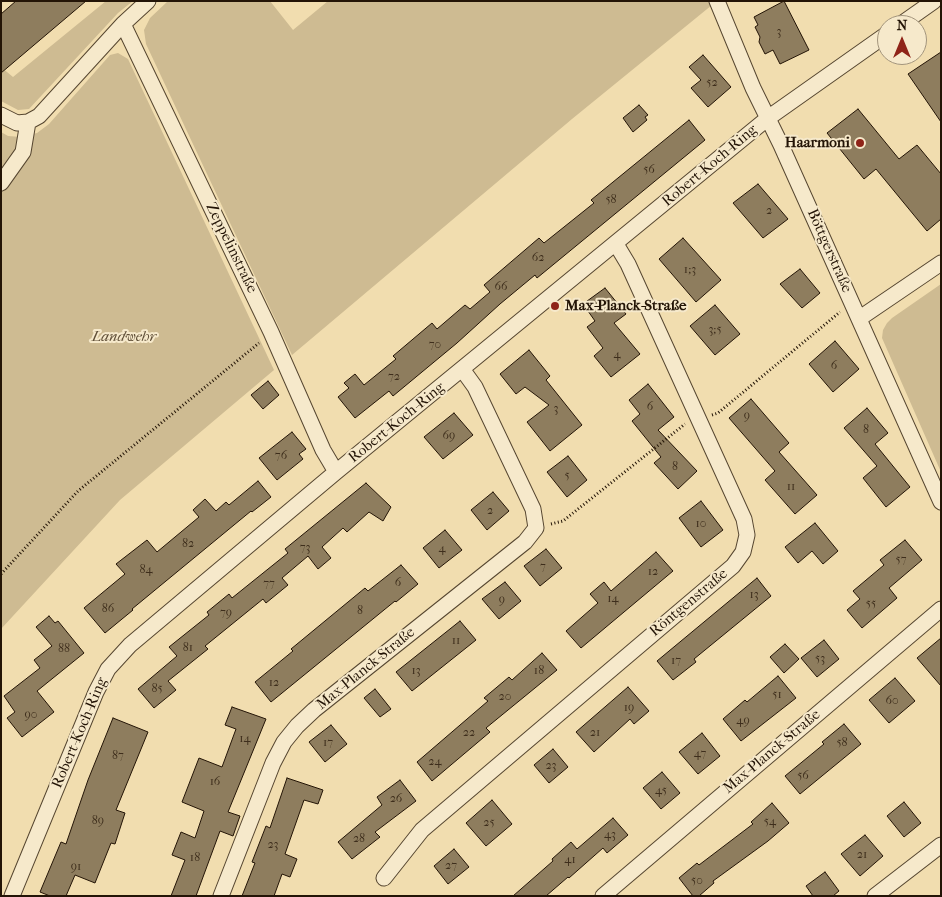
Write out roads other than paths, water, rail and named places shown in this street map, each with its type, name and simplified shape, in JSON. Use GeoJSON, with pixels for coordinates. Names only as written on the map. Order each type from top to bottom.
{"type":"FeatureCollection","features":[{"type":"Feature","properties":{"kind":"street"},"geometry":{"type":"LineString","coordinates":[[1,115],[17,123],[28,122],[38,116],[123,24],[148,1]]}},
{"type":"Feature","properties":{"kind":"street","name":"Böttgerstraße"},"geometry":{"type":"LineString","coordinates":[[717,1],[753,88],[860,318],[941,502]]}},
{"type":"Feature","properties":{"kind":"street"},"geometry":{"type":"LineString","coordinates":[[914,15],[934,1]]}},
{"type":"Feature","properties":{"kind":"street","name":"Zeppelinstraße"},"geometry":{"type":"LineString","coordinates":[[123,24],[271,332],[323,450],[336,472]]}},
{"type":"Feature","properties":{"kind":"street","name":"Robert-Koch-Ring"},"geometry":{"type":"LineString","coordinates":[[12,896],[96,692],[108,668],[130,645],[336,472],[768,118],[877,41]]}},
{"type":"Feature","properties":{"kind":"street"},"geometry":{"type":"LineString","coordinates":[[1,183],[23,152],[28,122]]}},
{"type":"Feature","properties":{"kind":"street","name":"Röntgenstraße"},"geometry":{"type":"LineString","coordinates":[[384,878],[422,830],[733,566],[743,552],[747,535],[744,519],[628,264],[616,244]]}},
{"type":"Feature","properties":{"kind":"street"},"geometry":{"type":"LineString","coordinates":[[860,318],[941,263]]}},
{"type":"Feature","properties":{"kind":"street","name":"Max-Planck-Straße"},"geometry":{"type":"LineString","coordinates":[[221,896],[273,763],[284,742],[297,726],[314,710],[525,542],[536,528],[533,509],[475,388],[462,369]]}},
{"type":"Feature","properties":{"kind":"street","name":"Max-Planck-Straße"},"geometry":{"type":"LineString","coordinates":[[603,896],[941,609]]}},
{"type":"Feature","properties":{"kind":"street"},"geometry":{"type":"LineString","coordinates":[[875,896],[941,845]]}},
{"type":"Feature","properties":{"kind":"place","name":"Haarmoni"},"geometry":{"type":"Point","coordinates":[860,143]}},
{"type":"Feature","properties":{"kind":"place","name":"Max-Planck-Straße"},"geometry":{"type":"Point","coordinates":[555,306]}},
{"type":"Feature","properties":{"kind":"park label","name":"Landwehr"},"geometry":{"type":"Point","coordinates":[124,337]}}]}
